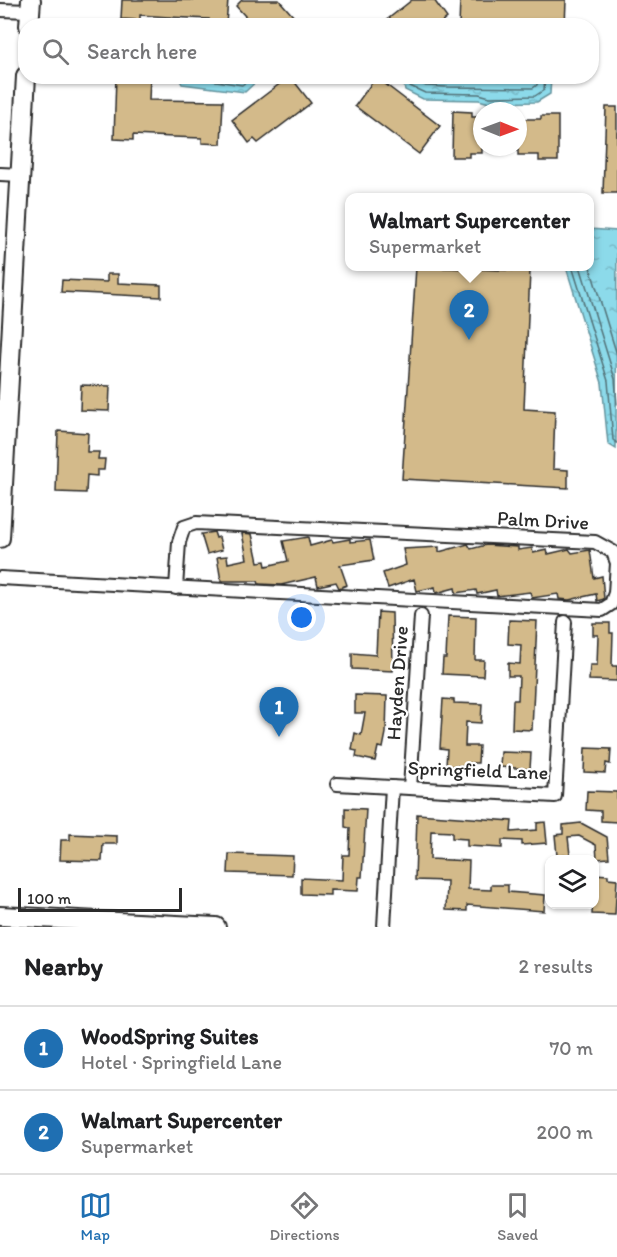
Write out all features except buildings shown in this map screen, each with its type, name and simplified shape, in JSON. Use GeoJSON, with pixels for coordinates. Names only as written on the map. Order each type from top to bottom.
{"type":"FeatureCollection","features":[{"type":"Feature","properties":{"kind":"street"},"geometry":{"type":"LineString","coordinates":[[0,9],[30,12]]}},
{"type":"Feature","properties":{"kind":"street"},"geometry":{"type":"LineString","coordinates":[[0,538],[6,340],[21,176],[27,84]]}},
{"type":"Feature","properties":{"kind":"street"},"geometry":{"type":"LineString","coordinates":[[0,174],[21,176]]}},
{"type":"Feature","properties":{"kind":"street","name":"Palm Drive"},"geometry":{"type":"LineString","coordinates":[[0,578],[176,588],[602,610],[611,604],[615,593],[617,563],[613,552],[595,542],[196,523],[184,527],[179,542],[176,588]]}},
{"type":"Feature","properties":{"kind":"street","name":"Hayden Drive"},"geometry":{"type":"LineString","coordinates":[[410,788],[421,616]]}},
{"type":"Feature","properties":{"kind":"street","name":"Springfield Lane"},"geometry":{"type":"LineString","coordinates":[[337,784],[555,796],[565,622]]}},
{"type":"Feature","properties":{"kind":"street"},"geometry":{"type":"LineString","coordinates":[[384,927],[392,787]]}},
{"type":"Feature","properties":{"kind":"street"},"geometry":{"type":"LineString","coordinates":[[0,916],[216,927]]}},
{"type":"Feature","properties":{"kind":"water"},"geometry":{"type":"Polygon","coordinates":[[[182,84],[254,84],[245,92],[182,84]]]}},
{"type":"Feature","properties":{"kind":"water"},"geometry":{"type":"Polygon","coordinates":[[[403,84],[551,84],[550,94],[537,102],[423,99],[405,90],[403,84]]]}},
{"type":"Feature","properties":{"kind":"water"},"geometry":{"type":"Polygon","coordinates":[[[594,229],[617,231],[616,449],[608,444],[602,383],[567,271],[594,271],[594,229]]]}},
{"type":"Feature","properties":{"kind":"place","name":"Walmart Supercenter"},"geometry":{"type":"Point","coordinates":[469,340]}},
{"type":"Feature","properties":{"kind":"place","name":"WoodSpring Suites"},"geometry":{"type":"Point","coordinates":[279,737]}}]}
